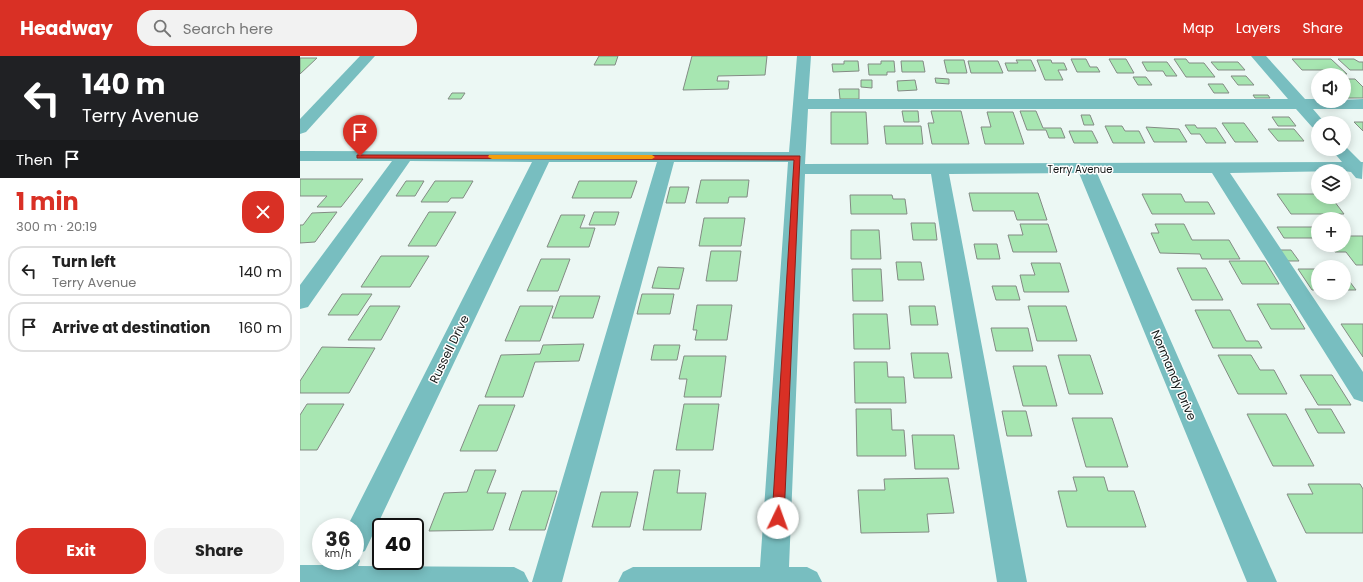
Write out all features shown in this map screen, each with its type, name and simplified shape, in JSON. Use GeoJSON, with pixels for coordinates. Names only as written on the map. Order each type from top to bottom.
{"type":"FeatureCollection","features":[{"type":"Feature","properties":{"kind":"street"},"geometry":{"type":"LineString","coordinates":[[300,128],[368,56]]}},
{"type":"Feature","properties":{"kind":"street"},"geometry":{"type":"LineString","coordinates":[[774,582],[798,163],[800,104],[804,56]]}},
{"type":"Feature","properties":{"kind":"street"},"geometry":{"type":"LineString","coordinates":[[1258,56],[1311,116]]}},
{"type":"Feature","properties":{"kind":"street"},"geometry":{"type":"LineString","coordinates":[[800,104],[1363,104]]}},
{"type":"Feature","properties":{"kind":"street","name":"Terry Avenue"},"geometry":{"type":"LineString","coordinates":[[300,156],[667,157],[939,169],[1361,169]]}},
{"type":"Feature","properties":{"kind":"street"},"geometry":{"type":"LineString","coordinates":[[300,301],[404,156]]}},
{"type":"Feature","properties":{"kind":"street"},"geometry":{"type":"LineString","coordinates":[[1347,156],[1361,169]]}},
{"type":"Feature","properties":{"kind":"street","name":"Russell Drive"},"geometry":{"type":"LineString","coordinates":[[364,523],[543,157]]}},
{"type":"Feature","properties":{"kind":"street"},"geometry":{"type":"LineString","coordinates":[[547,582],[667,157]]}},
{"type":"Feature","properties":{"kind":"street"},"geometry":{"type":"LineString","coordinates":[[1218,168],[1363,392]]}},
{"type":"Feature","properties":{"kind":"street"},"geometry":{"type":"LineString","coordinates":[[939,169],[1012,582]]}},
{"type":"Feature","properties":{"kind":"street","name":"Normandy Drive"},"geometry":{"type":"LineString","coordinates":[[1086,169],[1262,582]]}},
{"type":"Feature","properties":{"kind":"street"},"geometry":{"type":"LineString","coordinates":[[300,580],[339,574],[514,582]]}},
{"type":"Feature","properties":{"kind":"street"},"geometry":{"type":"LineString","coordinates":[[634,582],[807,582]]}},
{"type":"Feature","properties":{"kind":"building"},"geometry":{"type":"Polygon","coordinates":[[[599,56],[618,56],[615,65],[594,65],[599,56]]]}},
{"type":"Feature","properties":{"kind":"building"},"geometry":{"type":"Polygon","coordinates":[[[692,56],[767,56],[765,75],[718,76],[717,81],[729,81],[728,89],[683,90],[692,56]]]}},
{"type":"Feature","properties":{"kind":"building"},"geometry":{"type":"Polygon","coordinates":[[[300,58],[317,58],[300,74],[300,58]]]}},
{"type":"Feature","properties":{"kind":"building"},"geometry":{"type":"Polygon","coordinates":[[[1071,59],[1086,59],[1090,67],[1097,67],[1100,72],[1077,72],[1071,59]]]}},
{"type":"Feature","properties":{"kind":"building"},"geometry":{"type":"Polygon","coordinates":[[[1109,59],[1126,59],[1134,73],[1117,73],[1109,59]]]}},
{"type":"Feature","properties":{"kind":"building"},"geometry":{"type":"Polygon","coordinates":[[[1174,59],[1186,59],[1189,63],[1204,63],[1215,77],[1186,77],[1174,59]]]}},
{"type":"Feature","properties":{"kind":"building"},"geometry":{"type":"Polygon","coordinates":[[[1292,59],[1331,59],[1341,68],[1311,68],[1311,70],[1302,70],[1292,59]]]}},
{"type":"Feature","properties":{"kind":"building"},"geometry":{"type":"Polygon","coordinates":[[[1338,59],[1354,59],[1359,62],[1363,62],[1363,70],[1351,70],[1351,68],[1348,68],[1338,59]]]}},
{"type":"Feature","properties":{"kind":"building"},"geometry":{"type":"Polygon","coordinates":[[[944,60],[964,60],[967,73],[947,73],[944,60]]]}},
{"type":"Feature","properties":{"kind":"building"},"geometry":{"type":"Polygon","coordinates":[[[1016,60],[1031,60],[1036,71],[1008,71],[1005,63],[1018,63],[1016,60]]]}},
{"type":"Feature","properties":{"kind":"building"},"geometry":{"type":"Polygon","coordinates":[[[1037,60],[1051,60],[1052,63],[1064,63],[1067,70],[1058,70],[1063,80],[1045,80],[1037,60]]]}},
{"type":"Feature","properties":{"kind":"building"},"geometry":{"type":"Polygon","coordinates":[[[844,61],[858,61],[859,71],[833,72],[832,64],[844,64],[844,61]]]}},
{"type":"Feature","properties":{"kind":"building"},"geometry":{"type":"Polygon","coordinates":[[[881,61],[894,61],[895,72],[887,72],[887,75],[869,75],[868,64],[881,64],[881,61]]]}},
{"type":"Feature","properties":{"kind":"building"},"geometry":{"type":"Polygon","coordinates":[[[901,61],[923,61],[925,72],[902,72],[901,61]]]}},
{"type":"Feature","properties":{"kind":"building"},"geometry":{"type":"Polygon","coordinates":[[[968,61],[998,61],[1003,73],[971,73],[968,61]]]}},
{"type":"Feature","properties":{"kind":"building"},"geometry":{"type":"Polygon","coordinates":[[[1142,62],[1167,62],[1177,76],[1166,76],[1163,71],[1147,71],[1142,62]]]}},
{"type":"Feature","properties":{"kind":"building"},"geometry":{"type":"Polygon","coordinates":[[[1211,62],[1238,62],[1245,70],[1218,70],[1211,62]]]}},
{"type":"Feature","properties":{"kind":"building"},"geometry":{"type":"Polygon","coordinates":[[[1231,76],[1246,76],[1254,85],[1238,85],[1231,76]]]}},
{"type":"Feature","properties":{"kind":"building"},"geometry":{"type":"Polygon","coordinates":[[[1133,77],[1146,77],[1152,85],[1138,85],[1133,77]]]}},
{"type":"Feature","properties":{"kind":"building"},"geometry":{"type":"Polygon","coordinates":[[[935,78],[949,79],[949,84],[936,83],[935,78]]]}},
{"type":"Feature","properties":{"kind":"building"},"geometry":{"type":"Polygon","coordinates":[[[1351,79],[1355,79],[1363,87],[1363,98],[1351,98],[1351,79]]]}},
{"type":"Feature","properties":{"kind":"building"},"geometry":{"type":"Polygon","coordinates":[[[861,80],[872,80],[872,88],[861,87],[861,80]]]}},
{"type":"Feature","properties":{"kind":"building"},"geometry":{"type":"Polygon","coordinates":[[[915,80],[917,90],[898,91],[897,81],[915,80]]]}},
{"type":"Feature","properties":{"kind":"building"},"geometry":{"type":"Polygon","coordinates":[[[1208,84],[1223,84],[1229,93],[1214,93],[1208,84]]]}},
{"type":"Feature","properties":{"kind":"building"},"geometry":{"type":"Polygon","coordinates":[[[839,89],[859,89],[859,99],[840,99],[839,89]]]}},
{"type":"Feature","properties":{"kind":"building"},"geometry":{"type":"Polygon","coordinates":[[[452,93],[465,93],[461,99],[448,99],[452,93]]]}},
{"type":"Feature","properties":{"kind":"building"},"geometry":{"type":"Polygon","coordinates":[[[1253,95],[1268,95],[1270,98],[1255,98],[1253,95]]]}},
{"type":"Feature","properties":{"kind":"building"},"geometry":{"type":"Polygon","coordinates":[[[902,111],[918,111],[919,122],[904,122],[902,111]]]}},
{"type":"Feature","properties":{"kind":"building"},"geometry":{"type":"Polygon","coordinates":[[[931,111],[961,111],[969,144],[932,144],[928,123],[934,123],[931,111]]]}},
{"type":"Feature","properties":{"kind":"building"},"geometry":{"type":"Polygon","coordinates":[[[1020,111],[1036,111],[1043,128],[1061,128],[1065,138],[1049,138],[1046,130],[1027,130],[1020,111]]]}},
{"type":"Feature","properties":{"kind":"building"},"geometry":{"type":"Polygon","coordinates":[[[831,112],[866,112],[868,144],[831,144],[831,112]]]}},
{"type":"Feature","properties":{"kind":"building"},"geometry":{"type":"Polygon","coordinates":[[[987,112],[1013,112],[1024,144],[985,144],[981,127],[991,127],[987,112]]]}},
{"type":"Feature","properties":{"kind":"building"},"geometry":{"type":"Polygon","coordinates":[[[1081,115],[1090,115],[1094,125],[1084,125],[1081,115]]]}},
{"type":"Feature","properties":{"kind":"building"},"geometry":{"type":"Polygon","coordinates":[[[1272,117],[1289,117],[1296,126],[1278,126],[1272,117]]]}},
{"type":"Feature","properties":{"kind":"building"},"geometry":{"type":"Polygon","coordinates":[[[1354,122],[1363,122],[1363,131],[1354,122]]]}},
{"type":"Feature","properties":{"kind":"building"},"geometry":{"type":"Polygon","coordinates":[[[1222,123],[1244,123],[1258,142],[1235,142],[1222,123]]]}},
{"type":"Feature","properties":{"kind":"building"},"geometry":{"type":"Polygon","coordinates":[[[1185,125],[1195,125],[1197,128],[1216,128],[1226,143],[1206,143],[1200,134],[1191,134],[1185,125]]]}},
{"type":"Feature","properties":{"kind":"building"},"geometry":{"type":"Polygon","coordinates":[[[884,126],[921,126],[923,144],[886,144],[884,126]]]}},
{"type":"Feature","properties":{"kind":"building"},"geometry":{"type":"Polygon","coordinates":[[[1105,126],[1122,126],[1125,131],[1139,131],[1145,143],[1113,143],[1105,126]]]}},
{"type":"Feature","properties":{"kind":"building"},"geometry":{"type":"Polygon","coordinates":[[[1146,127],[1179,129],[1187,142],[1154,142],[1146,127]]]}},
{"type":"Feature","properties":{"kind":"building"},"geometry":{"type":"Polygon","coordinates":[[[1268,129],[1294,129],[1304,141],[1278,141],[1268,129]]]}},
{"type":"Feature","properties":{"kind":"building"},"geometry":{"type":"Polygon","coordinates":[[[1069,131],[1092,131],[1098,143],[1074,143],[1069,131]]]}},
{"type":"Feature","properties":{"kind":"building"},"geometry":{"type":"Polygon","coordinates":[[[300,179],[363,179],[341,207],[317,207],[327,196],[300,196],[300,179]]]}},
{"type":"Feature","properties":{"kind":"building"},"geometry":{"type":"Polygon","coordinates":[[[701,180],[749,180],[747,197],[729,197],[728,203],[696,203],[701,180]]]}},
{"type":"Feature","properties":{"kind":"building"},"geometry":{"type":"Polygon","coordinates":[[[406,181],[424,181],[415,196],[396,196],[406,181]]]}},
{"type":"Feature","properties":{"kind":"building"},"geometry":{"type":"Polygon","coordinates":[[[435,181],[473,181],[463,198],[451,198],[448,202],[421,202],[435,181]]]}},
{"type":"Feature","properties":{"kind":"building"},"geometry":{"type":"Polygon","coordinates":[[[579,181],[637,181],[631,198],[572,198],[579,181]]]}},
{"type":"Feature","properties":{"kind":"building"},"geometry":{"type":"Polygon","coordinates":[[[670,187],[689,187],[685,203],[666,203],[670,187]]]}},
{"type":"Feature","properties":{"kind":"building"},"geometry":{"type":"Polygon","coordinates":[[[969,193],[1038,193],[1047,220],[1017,220],[1014,211],[973,211],[969,193]]]}},
{"type":"Feature","properties":{"kind":"building"},"geometry":{"type":"Polygon","coordinates":[[[1142,194],[1181,194],[1185,202],[1208,202],[1215,214],[1152,214],[1142,194]]]}},
{"type":"Feature","properties":{"kind":"building"},"geometry":{"type":"Polygon","coordinates":[[[1277,194],[1311,194],[1311,204],[1336,204],[1342,212],[1311,212],[1311,214],[1291,214],[1277,194]]]}},
{"type":"Feature","properties":{"kind":"building"},"geometry":{"type":"Polygon","coordinates":[[[850,195],[892,195],[893,199],[905,199],[907,214],[851,214],[850,195]]]}},
{"type":"Feature","properties":{"kind":"building"},"geometry":{"type":"Polygon","coordinates":[[[337,212],[315,242],[300,243],[300,225],[303,225],[312,213],[337,212]]]}},
{"type":"Feature","properties":{"kind":"building"},"geometry":{"type":"Polygon","coordinates":[[[429,212],[456,212],[436,246],[408,246],[429,212]]]}},
{"type":"Feature","properties":{"kind":"building"},"geometry":{"type":"Polygon","coordinates":[[[594,212],[619,212],[615,225],[589,225],[594,212]]]}},
{"type":"Feature","properties":{"kind":"building"},"geometry":{"type":"Polygon","coordinates":[[[561,215],[585,215],[580,228],[595,228],[589,247],[547,247],[561,215]]]}},
{"type":"Feature","properties":{"kind":"building"},"geometry":{"type":"Polygon","coordinates":[[[704,218],[745,218],[741,246],[699,246],[704,218]]]}},
{"type":"Feature","properties":{"kind":"building"},"geometry":{"type":"Polygon","coordinates":[[[911,223],[935,223],[937,240],[913,240],[911,223]]]}},
{"type":"Feature","properties":{"kind":"building"},"geometry":{"type":"Polygon","coordinates":[[[1020,224],[1048,224],[1057,252],[1013,252],[1008,235],[1023,235],[1020,224]]]}},
{"type":"Feature","properties":{"kind":"building"},"geometry":{"type":"Polygon","coordinates":[[[1155,224],[1184,224],[1192,240],[1229,240],[1240,259],[1202,259],[1200,254],[1160,253],[1151,233],[1159,233],[1155,224]]]}},
{"type":"Feature","properties":{"kind":"building"},"geometry":{"type":"Polygon","coordinates":[[[1277,227],[1311,227],[1311,238],[1284,238],[1277,227]]]}},
{"type":"Feature","properties":{"kind":"building"},"geometry":{"type":"Polygon","coordinates":[[[851,230],[879,230],[881,259],[851,259],[851,230]]]}},
{"type":"Feature","properties":{"kind":"building"},"geometry":{"type":"Polygon","coordinates":[[[1351,236],[1363,236],[1363,265],[1356,265],[1346,252],[1351,252],[1351,236]]]}},
{"type":"Feature","properties":{"kind":"building"},"geometry":{"type":"Polygon","coordinates":[[[974,244],[997,244],[1000,259],[977,259],[974,244]]]}},
{"type":"Feature","properties":{"kind":"building"},"geometry":{"type":"Polygon","coordinates":[[[1278,250],[1291,250],[1299,261],[1286,261],[1278,250]]]}},
{"type":"Feature","properties":{"kind":"building"},"geometry":{"type":"Polygon","coordinates":[[[711,251],[741,251],[737,281],[706,281],[711,251]]]}},
{"type":"Feature","properties":{"kind":"building"},"geometry":{"type":"Polygon","coordinates":[[[381,256],[429,256],[410,287],[361,287],[381,256]]]}},
{"type":"Feature","properties":{"kind":"building"},"geometry":{"type":"Polygon","coordinates":[[[541,259],[570,259],[558,291],[527,291],[541,259]]]}},
{"type":"Feature","properties":{"kind":"building"},"geometry":{"type":"Polygon","coordinates":[[[1229,261],[1265,261],[1279,284],[1242,284],[1229,261]]]}},
{"type":"Feature","properties":{"kind":"building"},"geometry":{"type":"Polygon","coordinates":[[[896,262],[921,262],[924,280],[898,280],[896,262]]]}},
{"type":"Feature","properties":{"kind":"building"},"geometry":{"type":"Polygon","coordinates":[[[1031,263],[1060,263],[1069,292],[1024,292],[1020,275],[1035,275],[1031,263]]]}},
{"type":"Feature","properties":{"kind":"building"},"geometry":{"type":"Polygon","coordinates":[[[658,267],[684,268],[679,289],[652,288],[658,267]]]}},
{"type":"Feature","properties":{"kind":"building"},"geometry":{"type":"Polygon","coordinates":[[[1177,268],[1206,268],[1223,300],[1192,300],[1177,268]]]}},
{"type":"Feature","properties":{"kind":"building"},"geometry":{"type":"Polygon","coordinates":[[[852,269],[881,269],[883,301],[853,301],[852,269]]]}},
{"type":"Feature","properties":{"kind":"building"},"geometry":{"type":"Polygon","coordinates":[[[1298,269],[1311,269],[1311,288],[1298,269]]]}},
{"type":"Feature","properties":{"kind":"building"},"geometry":{"type":"Polygon","coordinates":[[[1351,283],[1356,290],[1351,290],[1351,283]]]}},
{"type":"Feature","properties":{"kind":"building"},"geometry":{"type":"Polygon","coordinates":[[[992,286],[1016,286],[1020,300],[996,300],[992,286]]]}},
{"type":"Feature","properties":{"kind":"building"},"geometry":{"type":"Polygon","coordinates":[[[342,294],[372,294],[358,315],[328,315],[342,294]]]}},
{"type":"Feature","properties":{"kind":"building"},"geometry":{"type":"Polygon","coordinates":[[[642,294],[674,294],[670,314],[637,314],[642,294]]]}},
{"type":"Feature","properties":{"kind":"building"},"geometry":{"type":"Polygon","coordinates":[[[560,296],[600,296],[593,318],[552,318],[560,296]]]}},
{"type":"Feature","properties":{"kind":"building"},"geometry":{"type":"Polygon","coordinates":[[[1257,304],[1290,304],[1305,329],[1271,329],[1257,304]]]}},
{"type":"Feature","properties":{"kind":"building"},"geometry":{"type":"Polygon","coordinates":[[[697,305],[732,305],[727,340],[695,340],[697,330],[693,330],[697,305]]]}},
{"type":"Feature","properties":{"kind":"building"},"geometry":{"type":"Polygon","coordinates":[[[370,306],[400,306],[381,340],[348,340],[370,306]]]}},
{"type":"Feature","properties":{"kind":"building"},"geometry":{"type":"Polygon","coordinates":[[[520,306],[553,306],[540,341],[505,341],[520,306]]]}},
{"type":"Feature","properties":{"kind":"building"},"geometry":{"type":"Polygon","coordinates":[[[909,306],[935,306],[938,325],[911,325],[909,306]]]}},
{"type":"Feature","properties":{"kind":"building"},"geometry":{"type":"Polygon","coordinates":[[[1028,306],[1066,306],[1077,341],[1037,341],[1028,306]]]}},
{"type":"Feature","properties":{"kind":"building"},"geometry":{"type":"Polygon","coordinates":[[[1195,310],[1230,310],[1246,341],[1258,341],[1262,348],[1213,348],[1195,310]]]}},
{"type":"Feature","properties":{"kind":"building"},"geometry":{"type":"Polygon","coordinates":[[[853,314],[887,314],[890,349],[854,349],[853,314]]]}},
{"type":"Feature","properties":{"kind":"building"},"geometry":{"type":"Polygon","coordinates":[[[1341,324],[1363,324],[1363,357],[1341,324]]]}},
{"type":"Feature","properties":{"kind":"building"},"geometry":{"type":"Polygon","coordinates":[[[991,328],[1028,328],[1033,351],[996,351],[991,328]]]}},
{"type":"Feature","properties":{"kind":"building"},"geometry":{"type":"Polygon","coordinates":[[[584,344],[579,361],[535,362],[523,397],[485,397],[501,355],[540,354],[543,345],[584,344]]]}},
{"type":"Feature","properties":{"kind":"building"},"geometry":{"type":"Polygon","coordinates":[[[654,345],[680,345],[677,360],[651,360],[654,345]]]}},
{"type":"Feature","properties":{"kind":"building"},"geometry":{"type":"Polygon","coordinates":[[[322,347],[375,348],[349,393],[300,393],[300,381],[322,347]]]}},
{"type":"Feature","properties":{"kind":"building"},"geometry":{"type":"Polygon","coordinates":[[[911,353],[948,353],[952,378],[914,378],[911,353]]]}},
{"type":"Feature","properties":{"kind":"building"},"geometry":{"type":"Polygon","coordinates":[[[1058,355],[1090,355],[1103,394],[1069,394],[1058,355]]]}},
{"type":"Feature","properties":{"kind":"building"},"geometry":{"type":"Polygon","coordinates":[[[1218,355],[1251,355],[1260,370],[1274,370],[1287,394],[1238,394],[1218,355]]]}},
{"type":"Feature","properties":{"kind":"building"},"geometry":{"type":"Polygon","coordinates":[[[684,356],[726,356],[721,397],[684,397],[687,379],[679,379],[684,356]]]}},
{"type":"Feature","properties":{"kind":"building"},"geometry":{"type":"Polygon","coordinates":[[[854,362],[887,362],[888,377],[904,377],[906,403],[855,403],[854,362]]]}},
{"type":"Feature","properties":{"kind":"building"},"geometry":{"type":"Polygon","coordinates":[[[1013,366],[1046,366],[1057,406],[1023,406],[1013,366]]]}},
{"type":"Feature","properties":{"kind":"building"},"geometry":{"type":"Polygon","coordinates":[[[1300,375],[1332,375],[1351,405],[1318,405],[1300,375]]]}},
{"type":"Feature","properties":{"kind":"building"},"geometry":{"type":"Polygon","coordinates":[[[307,404],[344,404],[317,450],[300,450],[300,415],[307,404]]]}},
{"type":"Feature","properties":{"kind":"building"},"geometry":{"type":"Polygon","coordinates":[[[684,404],[719,404],[713,450],[676,450],[684,404]]]}},
{"type":"Feature","properties":{"kind":"building"},"geometry":{"type":"Polygon","coordinates":[[[479,405],[515,405],[497,451],[460,451],[479,405]]]}},
{"type":"Feature","properties":{"kind":"building"},"geometry":{"type":"Polygon","coordinates":[[[856,409],[891,409],[892,430],[904,430],[906,456],[857,456],[856,409]]]}},
{"type":"Feature","properties":{"kind":"building"},"geometry":{"type":"Polygon","coordinates":[[[1305,409],[1331,409],[1345,433],[1318,433],[1305,409]]]}},
{"type":"Feature","properties":{"kind":"building"},"geometry":{"type":"Polygon","coordinates":[[[1002,411],[1026,411],[1032,436],[1007,436],[1002,411]]]}},
{"type":"Feature","properties":{"kind":"building"},"geometry":{"type":"Polygon","coordinates":[[[1247,414],[1286,414],[1314,466],[1273,466],[1247,414]]]}},
{"type":"Feature","properties":{"kind":"building"},"geometry":{"type":"Polygon","coordinates":[[[1072,418],[1112,418],[1128,467],[1086,467],[1072,418]]]}},
{"type":"Feature","properties":{"kind":"building"},"geometry":{"type":"Polygon","coordinates":[[[912,435],[954,435],[959,469],[915,469],[912,435]]]}},
{"type":"Feature","properties":{"kind":"building"},"geometry":{"type":"Polygon","coordinates":[[[475,470],[496,470],[487,493],[506,493],[493,530],[429,531],[444,493],[467,492],[475,470]]]}},
{"type":"Feature","properties":{"kind":"building"},"geometry":{"type":"Polygon","coordinates":[[[654,470],[680,470],[677,493],[706,493],[701,530],[643,530],[654,470]]]}},
{"type":"Feature","properties":{"kind":"building"},"geometry":{"type":"Polygon","coordinates":[[[1073,477],[1104,477],[1108,491],[1134,491],[1146,527],[1067,527],[1058,491],[1077,491],[1073,477]]]}},
{"type":"Feature","properties":{"kind":"building"},"geometry":{"type":"Polygon","coordinates":[[[948,478],[954,513],[927,514],[929,532],[861,533],[858,490],[885,490],[884,479],[948,478]]]}},
{"type":"Feature","properties":{"kind":"building"},"geometry":{"type":"Polygon","coordinates":[[[1308,484],[1360,484],[1363,489],[1363,533],[1306,533],[1287,494],[1313,494],[1308,484]]]}},
{"type":"Feature","properties":{"kind":"building"},"geometry":{"type":"Polygon","coordinates":[[[522,491],[557,491],[545,530],[509,530],[522,491]]]}},
{"type":"Feature","properties":{"kind":"building"},"geometry":{"type":"Polygon","coordinates":[[[601,492],[638,492],[630,527],[592,527],[601,492]]]}},
{"type":"Feature","properties":{"kind":"slow traffic"},"geometry":{"type":"LineString","coordinates":[[492,157],[652,157]]}},
{"type":"Feature","properties":{"kind":"route"},"geometry":{"type":"LineString","coordinates":[[360,156],[798,158],[778,518]]}}]}
